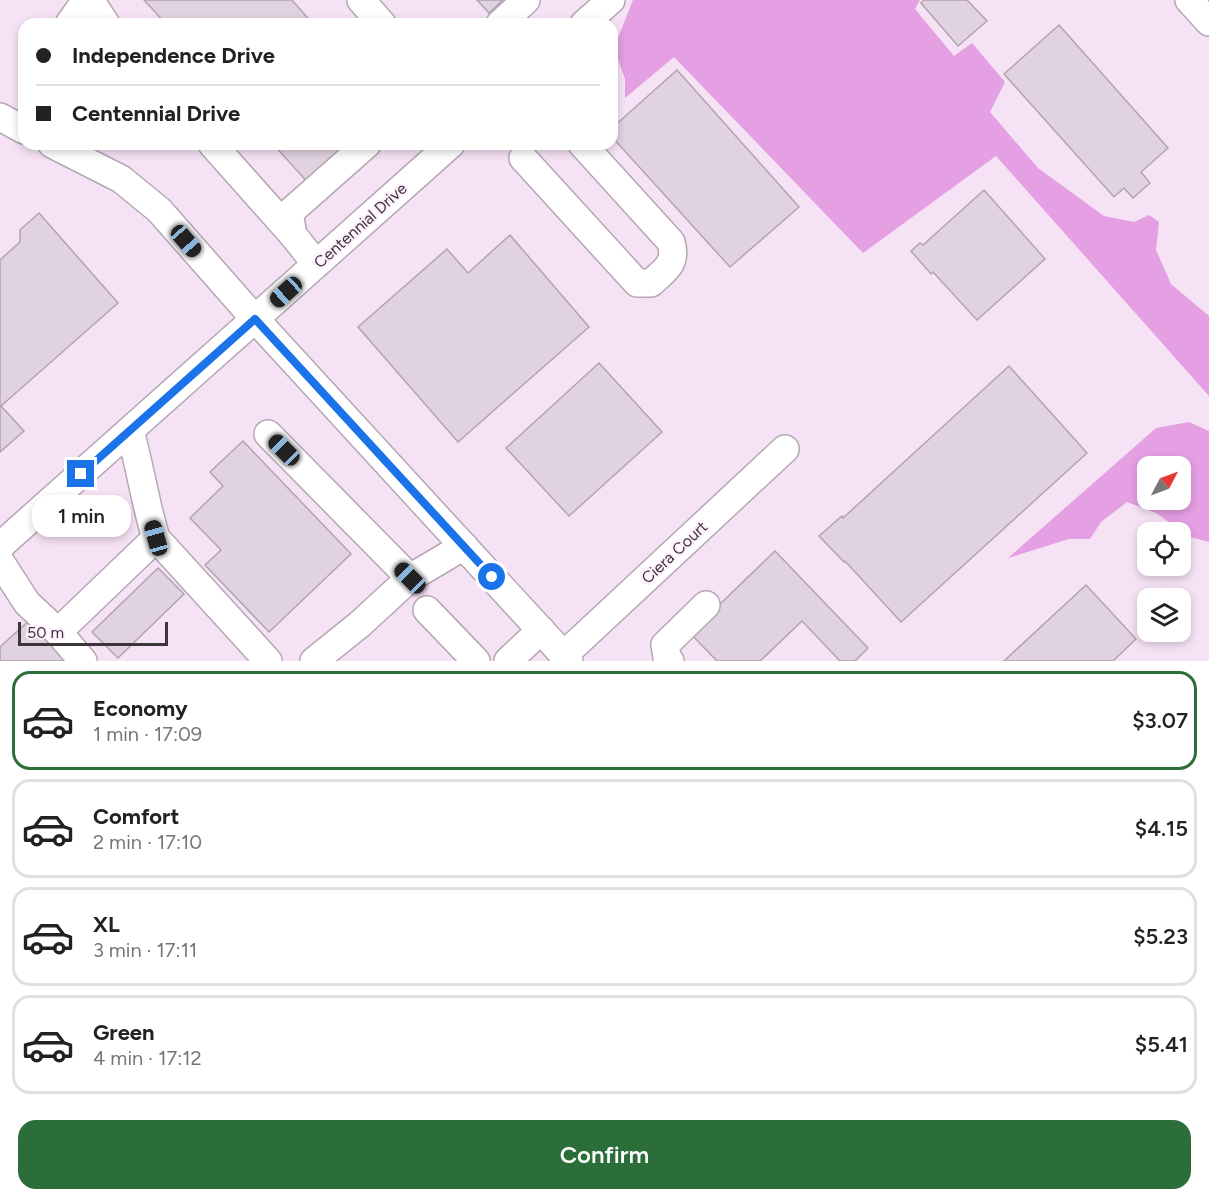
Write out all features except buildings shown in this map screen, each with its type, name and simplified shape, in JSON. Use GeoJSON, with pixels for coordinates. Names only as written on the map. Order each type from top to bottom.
{"type":"FeatureCollection","features":[{"type":"Feature","properties":{"kind":"street"},"geometry":{"type":"LineString","coordinates":[[74,18],[88,0],[102,18]]}},
{"type":"Feature","properties":{"kind":"street"},"geometry":{"type":"LineString","coordinates":[[361,0],[377,18]]}},
{"type":"Feature","properties":{"kind":"street"},"geometry":{"type":"LineString","coordinates":[[506,18],[526,0]]}},
{"type":"Feature","properties":{"kind":"street"},"geometry":{"type":"LineString","coordinates":[[591,18],[611,0]]}},
{"type":"Feature","properties":{"kind":"street"},"geometry":{"type":"LineString","coordinates":[[1189,0],[1209,22]]}},
{"type":"Feature","properties":{"kind":"street"},"geometry":{"type":"LineString","coordinates":[[64,150],[121,179],[159,210],[255,319],[567,658]]}},
{"type":"Feature","properties":{"kind":"street"},"geometry":{"type":"LineString","coordinates":[[217,150],[316,264]]}},
{"type":"Feature","properties":{"kind":"street"},"geometry":{"type":"LineString","coordinates":[[293,235],[289,213],[360,150]]}},
{"type":"Feature","properties":{"kind":"street","name":"Centennial Drive"},"geometry":{"type":"LineString","coordinates":[[0,546],[443,150]]}},
{"type":"Feature","properties":{"kind":"street"},"geometry":{"type":"LineString","coordinates":[[523,158],[637,283],[651,283],[670,264],[674,254],[671,242],[587,150]]}},
{"type":"Feature","properties":{"kind":"street"},"geometry":{"type":"LineString","coordinates":[[130,431],[156,538],[263,659]]}},
{"type":"Feature","properties":{"kind":"street"},"geometry":{"type":"LineString","coordinates":[[268,434],[410,578]]}},
{"type":"Feature","properties":{"kind":"street","name":"Ciera Court"},"geometry":{"type":"LineString","coordinates":[[567,658],[784,449]]}},
{"type":"Feature","properties":{"kind":"street"},"geometry":{"type":"LineString","coordinates":[[58,632],[156,538]]}},
{"type":"Feature","properties":{"kind":"street"},"geometry":{"type":"LineString","coordinates":[[314,661],[360,624],[410,578],[464,546]]}},
{"type":"Feature","properties":{"kind":"street"},"geometry":{"type":"LineString","coordinates":[[0,561],[27,603],[58,632],[83,661]]}},
{"type":"Feature","properties":{"kind":"street"},"geometry":{"type":"LineString","coordinates":[[670,661],[665,645],[705,605]]}},
{"type":"Feature","properties":{"kind":"street"},"geometry":{"type":"LineString","coordinates":[[427,610],[476,661]]}},
{"type":"Feature","properties":{"kind":"street"},"geometry":{"type":"LineString","coordinates":[[508,661],[541,630]]}},
{"type":"Feature","properties":{"kind":"shaded area"},"geometry":{"type":"Polygon","coordinates":[[[0,0],[1209,0],[1209,661],[0,661],[0,0]]]}},
{"type":"Feature","properties":{"kind":"shaded area"},"geometry":{"type":"Polygon","coordinates":[[[633,0],[920,0],[915,9],[954,56],[972,43],[1005,82],[990,112],[1038,168],[1104,216],[1134,222],[1149,215],[1159,222],[1156,250],[1171,284],[1209,316],[1209,396],[996,156],[863,253],[674,57],[625,98],[625,79],[618,59],[618,38],[633,0]]]}},
{"type":"Feature","properties":{"kind":"shaded area"},"geometry":{"type":"Polygon","coordinates":[[[1189,422],[1209,431],[1209,542],[1191,537],[1191,522],[1169,522],[1148,510],[1191,510],[1191,456],[1137,456],[1137,506],[1127,502],[1101,522],[1090,539],[1069,539],[1008,558],[1156,428],[1189,422]]]}},
{"type":"Feature","properties":{"kind":"route"},"geometry":{"type":"LineString","coordinates":[[81,474],[255,319],[492,577]]}}]}
